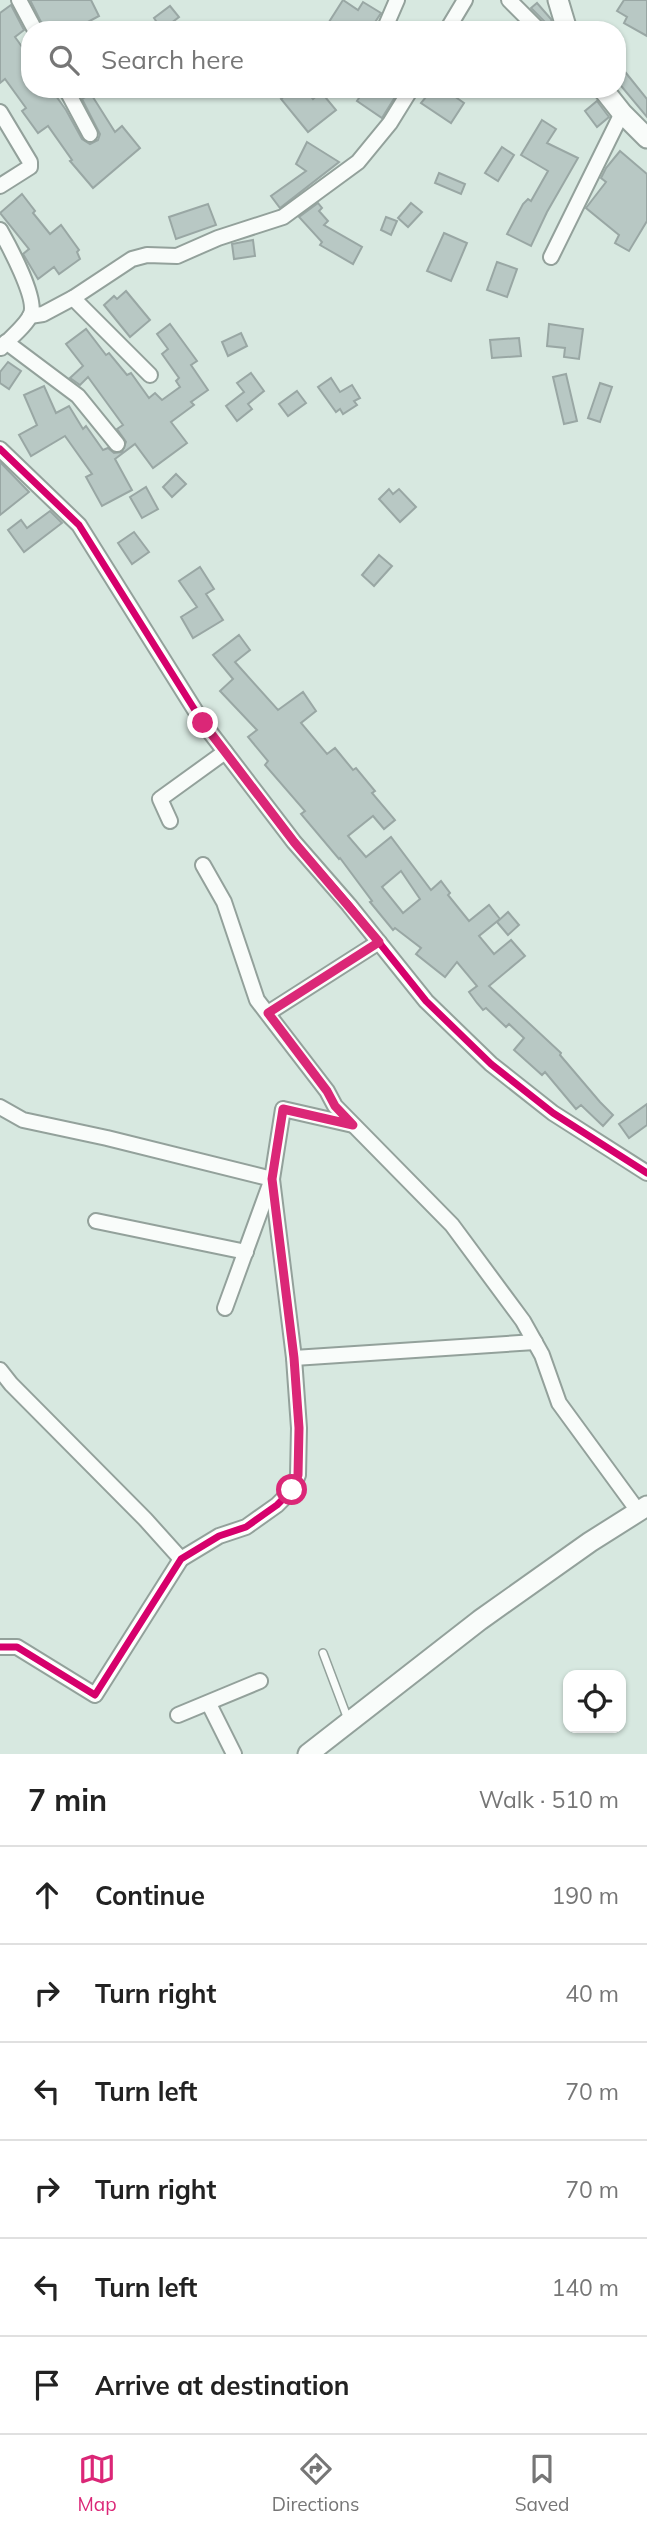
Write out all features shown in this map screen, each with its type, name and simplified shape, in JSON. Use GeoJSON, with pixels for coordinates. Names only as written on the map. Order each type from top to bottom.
{"type":"FeatureCollection","features":[{"type":"Feature","properties":{"kind":"street"},"geometry":{"type":"LineString","coordinates":[[19,0],[30,21]]}},
{"type":"Feature","properties":{"kind":"street"},"geometry":{"type":"LineString","coordinates":[[388,21],[397,0]]}},
{"type":"Feature","properties":{"kind":"street"},"geometry":{"type":"LineString","coordinates":[[452,21],[465,0]]}},
{"type":"Feature","properties":{"kind":"street"},"geometry":{"type":"LineString","coordinates":[[509,0],[530,21]]}},
{"type":"Feature","properties":{"kind":"street"},"geometry":{"type":"LineString","coordinates":[[558,0],[564,21]]}},
{"type":"Feature","properties":{"kind":"street"},"geometry":{"type":"LineString","coordinates":[[71,98],[90,134]]}},
{"type":"Feature","properties":{"kind":"street"},"geometry":{"type":"LineString","coordinates":[[30,316],[43,314],[73,298],[132,259],[147,255],[177,256],[218,238],[283,217],[358,162],[390,123],[405,98]]}},
{"type":"Feature","properties":{"kind":"street"},"geometry":{"type":"LineString","coordinates":[[610,98],[647,138]]}},
{"type":"Feature","properties":{"kind":"street"},"geometry":{"type":"LineString","coordinates":[[0,111],[30,162],[30,167],[0,186]]}},
{"type":"Feature","properties":{"kind":"street"},"geometry":{"type":"LineString","coordinates":[[551,257],[622,113]]}},
{"type":"Feature","properties":{"kind":"street"},"geometry":{"type":"LineString","coordinates":[[0,230],[15,257],[28,289],[32,308],[30,316],[3,346],[78,396],[117,444]]}},
{"type":"Feature","properties":{"kind":"street"},"geometry":{"type":"LineString","coordinates":[[73,298],[150,374]]}},
{"type":"Feature","properties":{"kind":"street"},"geometry":{"type":"LineString","coordinates":[[0,449],[79,525],[165,665],[225,752],[294,842],[426,1001],[491,1064],[553,1113],[647,1173]]}},
{"type":"Feature","properties":{"kind":"street"},"geometry":{"type":"LineString","coordinates":[[170,821],[160,799],[225,752]]}},
{"type":"Feature","properties":{"kind":"street"},"geometry":{"type":"LineString","coordinates":[[203,866],[224,902],[257,1000],[327,1091],[335,1106],[452,1225],[523,1321],[542,1355],[559,1403],[642,1508],[480,1620],[312,1753]]}},
{"type":"Feature","properties":{"kind":"street"},"geometry":{"type":"LineString","coordinates":[[268,1013],[379,942]]}},
{"type":"Feature","properties":{"kind":"street"},"geometry":{"type":"LineString","coordinates":[[0,1107],[23,1119],[272,1179]]}},
{"type":"Feature","properties":{"kind":"street"},"geometry":{"type":"LineString","coordinates":[[225,1308],[272,1179],[283,1109],[353,1125]]}},
{"type":"Feature","properties":{"kind":"street"},"geometry":{"type":"LineString","coordinates":[[0,1647],[17,1647],[25,1651],[95,1695],[181,1559],[219,1536],[246,1527],[292,1490],[298,1475],[299,1452],[294,1358],[272,1179]]}},
{"type":"Feature","properties":{"kind":"street"},"geometry":{"type":"LineString","coordinates":[[96,1222],[246,1251]]}},
{"type":"Feature","properties":{"kind":"street"},"geometry":{"type":"LineString","coordinates":[[294,1358],[535,1342]]}},
{"type":"Feature","properties":{"kind":"street"},"geometry":{"type":"LineString","coordinates":[[0,1370],[181,1559]]}},
{"type":"Feature","properties":{"kind":"street"},"geometry":{"type":"LineString","coordinates":[[178,1715],[260,1681]]}},
{"type":"Feature","properties":{"kind":"street"},"geometry":{"type":"LineString","coordinates":[[209,1704],[234,1754]]}},
{"type":"Feature","properties":{"kind":"lane"},"geometry":{"type":"LineString","coordinates":[[323,1653],[349,1723]]}},
{"type":"Feature","properties":{"kind":"building"},"geometry":{"type":"Polygon","coordinates":[[[30,0],[91,0],[99,16],[90,21],[40,21],[30,0]]]}},
{"type":"Feature","properties":{"kind":"building"},"geometry":{"type":"Polygon","coordinates":[[[343,0],[358,10],[363,2],[381,13],[376,21],[330,21],[343,0]]]}},
{"type":"Feature","properties":{"kind":"building"},"geometry":{"type":"Polygon","coordinates":[[[624,0],[647,0],[647,36],[626,24],[627,17],[617,11],[624,0]]]}},
{"type":"Feature","properties":{"kind":"building"},"geometry":{"type":"Polygon","coordinates":[[[537,3],[552,21],[544,21],[531,8],[537,3]]]}},
{"type":"Feature","properties":{"kind":"building"},"geometry":{"type":"Polygon","coordinates":[[[11,5],[21,24],[21,32],[15,37],[21,45],[21,98],[57,98],[82,139],[90,144],[98,140],[100,134],[82,99],[94,98],[115,132],[122,126],[140,148],[93,188],[70,161],[72,160],[48,126],[38,133],[22,111],[26,108],[5,79],[0,83],[0,13],[11,5]]]}},
{"type":"Feature","properties":{"kind":"building"},"geometry":{"type":"Polygon","coordinates":[[[170,6],[179,17],[174,21],[156,21],[154,18],[170,6]]]}},
{"type":"Feature","properties":{"kind":"building"},"geometry":{"type":"Polygon","coordinates":[[[626,73],[647,99],[647,117],[626,92],[626,73]]]}},
{"type":"Feature","properties":{"kind":"building"},"geometry":{"type":"Polygon","coordinates":[[[326,98],[336,110],[308,132],[281,99],[326,98]]]}},
{"type":"Feature","properties":{"kind":"building"},"geometry":{"type":"Polygon","coordinates":[[[359,98],[394,98],[382,118],[357,101],[359,98]]]}},
{"type":"Feature","properties":{"kind":"building"},"geometry":{"type":"Polygon","coordinates":[[[425,98],[457,98],[464,103],[451,123],[421,103],[425,98]]]}},
{"type":"Feature","properties":{"kind":"building"},"geometry":{"type":"Polygon","coordinates":[[[597,101],[609,117],[597,127],[585,111],[597,101]]]}},
{"type":"Feature","properties":{"kind":"building"},"geometry":{"type":"Polygon","coordinates":[[[542,120],[556,129],[547,143],[578,158],[531,246],[507,234],[523,204],[528,199],[531,201],[548,171],[521,155],[542,120]]]}},
{"type":"Feature","properties":{"kind":"building"},"geometry":{"type":"Polygon","coordinates":[[[307,142],[339,162],[280,208],[271,196],[306,171],[296,164],[307,142]]]}},
{"type":"Feature","properties":{"kind":"building"},"geometry":{"type":"Polygon","coordinates":[[[502,147],[514,155],[498,181],[485,173],[502,147]]]}},
{"type":"Feature","properties":{"kind":"building"},"geometry":{"type":"Polygon","coordinates":[[[620,151],[647,174],[647,221],[629,251],[615,243],[619,235],[586,208],[606,182],[601,178],[620,151]]]}},
{"type":"Feature","properties":{"kind":"building"},"geometry":{"type":"Polygon","coordinates":[[[439,173],[465,184],[461,194],[435,183],[439,173]]]}},
{"type":"Feature","properties":{"kind":"building"},"geometry":{"type":"Polygon","coordinates":[[[22,194],[50,234],[61,225],[79,250],[77,252],[80,259],[59,274],[54,267],[38,279],[23,254],[29,249],[0,213],[22,194]]]}},
{"type":"Feature","properties":{"kind":"building"},"geometry":{"type":"Polygon","coordinates":[[[318,203],[322,208],[319,211],[328,221],[324,225],[362,247],[353,264],[320,245],[322,242],[299,217],[318,203]]]}},
{"type":"Feature","properties":{"kind":"building"},"geometry":{"type":"Polygon","coordinates":[[[411,203],[422,212],[408,227],[398,218],[411,203]]]}},
{"type":"Feature","properties":{"kind":"building"},"geometry":{"type":"Polygon","coordinates":[[[208,204],[216,225],[176,239],[169,217],[208,204]]]}},
{"type":"Feature","properties":{"kind":"building"},"geometry":{"type":"Polygon","coordinates":[[[386,217],[397,221],[391,235],[381,230],[386,217]]]}},
{"type":"Feature","properties":{"kind":"building"},"geometry":{"type":"Polygon","coordinates":[[[444,233],[467,243],[451,281],[427,271],[444,233]]]}},
{"type":"Feature","properties":{"kind":"building"},"geometry":{"type":"Polygon","coordinates":[[[253,240],[255,256],[234,259],[232,244],[253,240]]]}},
{"type":"Feature","properties":{"kind":"building"},"geometry":{"type":"Polygon","coordinates":[[[497,262],[517,269],[507,297],[487,290],[497,262]]]}},
{"type":"Feature","properties":{"kind":"building"},"geometry":{"type":"Polygon","coordinates":[[[126,291],[150,320],[130,337],[104,305],[114,296],[117,299],[126,291]]]}},
{"type":"Feature","properties":{"kind":"building"},"geometry":{"type":"Polygon","coordinates":[[[170,324],[197,361],[191,365],[208,390],[191,402],[194,405],[171,422],[187,443],[153,468],[135,444],[115,459],[132,490],[102,506],[86,477],[92,474],[65,436],[31,456],[19,435],[37,425],[24,395],[44,386],[56,413],[69,406],[83,429],[86,426],[103,450],[108,448],[114,453],[122,452],[126,442],[117,429],[123,425],[88,377],[80,385],[70,378],[83,366],[66,344],[86,329],[106,355],[109,353],[127,375],[131,373],[149,398],[155,393],[162,400],[180,387],[176,381],[179,378],[162,354],[168,349],[157,334],[170,324]]]}},
{"type":"Feature","properties":{"kind":"building"},"geometry":{"type":"Polygon","coordinates":[[[549,324],[583,329],[579,359],[564,357],[565,348],[547,346],[549,324]]]}},
{"type":"Feature","properties":{"kind":"building"},"geometry":{"type":"Polygon","coordinates":[[[241,333],[247,346],[228,356],[222,342],[241,333]]]}},
{"type":"Feature","properties":{"kind":"building"},"geometry":{"type":"Polygon","coordinates":[[[519,338],[521,356],[492,358],[490,340],[519,338]]]}},
{"type":"Feature","properties":{"kind":"building"},"geometry":{"type":"Polygon","coordinates":[[[8,362],[21,371],[9,389],[0,383],[0,372],[8,362]]]}},
{"type":"Feature","properties":{"kind":"building"},"geometry":{"type":"Polygon","coordinates":[[[251,373],[264,391],[248,404],[252,409],[237,421],[226,406],[244,392],[237,383],[251,373]]]}},
{"type":"Feature","properties":{"kind":"building"},"geometry":{"type":"Polygon","coordinates":[[[566,374],[577,421],[564,424],[553,377],[566,374]]]}},
{"type":"Feature","properties":{"kind":"building"},"geometry":{"type":"Polygon","coordinates":[[[331,378],[340,392],[352,385],[360,398],[354,401],[357,405],[343,414],[340,409],[336,412],[318,387],[331,378]]]}},
{"type":"Feature","properties":{"kind":"building"},"geometry":{"type":"Polygon","coordinates":[[[600,383],[612,387],[600,422],[588,418],[600,383]]]}},
{"type":"Feature","properties":{"kind":"building"},"geometry":{"type":"Polygon","coordinates":[[[297,391],[306,403],[288,416],[279,404],[297,391]]]}},
{"type":"Feature","properties":{"kind":"building"},"geometry":{"type":"Polygon","coordinates":[[[0,462],[29,492],[0,515],[0,462]]]}},
{"type":"Feature","properties":{"kind":"building"},"geometry":{"type":"Polygon","coordinates":[[[176,474],[186,484],[172,497],[163,487],[176,474]]]}},
{"type":"Feature","properties":{"kind":"building"},"geometry":{"type":"Polygon","coordinates":[[[146,487],[158,509],[142,518],[130,497],[146,487]]]}},
{"type":"Feature","properties":{"kind":"building"},"geometry":{"type":"Polygon","coordinates":[[[389,489],[393,494],[399,489],[416,507],[400,522],[379,499],[389,489]]]}},
{"type":"Feature","properties":{"kind":"building"},"geometry":{"type":"Polygon","coordinates":[[[50,511],[62,523],[24,552],[8,530],[21,520],[27,528],[50,511]]]}},
{"type":"Feature","properties":{"kind":"building"},"geometry":{"type":"Polygon","coordinates":[[[134,532],[149,552],[132,564],[118,543],[134,532]]]}},
{"type":"Feature","properties":{"kind":"building"},"geometry":{"type":"Polygon","coordinates":[[[379,555],[392,566],[374,586],[362,575],[379,555]]]}},
{"type":"Feature","properties":{"kind":"building"},"geometry":{"type":"Polygon","coordinates":[[[200,567],[214,589],[206,594],[223,620],[193,638],[181,617],[197,607],[179,581],[200,567]]]}},
{"type":"Feature","properties":{"kind":"building"},"geometry":{"type":"Polygon","coordinates":[[[239,635],[250,650],[235,662],[278,710],[303,692],[316,711],[301,723],[327,754],[335,748],[353,770],[356,768],[375,791],[372,793],[395,820],[384,829],[373,816],[348,836],[366,857],[391,837],[431,890],[441,881],[450,893],[448,895],[469,921],[489,905],[500,919],[479,936],[494,954],[511,940],[525,956],[489,986],[561,1053],[613,1115],[603,1126],[581,1105],[576,1109],[545,1072],[542,1075],[514,1050],[524,1038],[509,1024],[506,1027],[486,1008],[483,1010],[469,992],[477,986],[457,962],[445,977],[416,954],[421,948],[395,928],[393,930],[340,858],[301,814],[305,811],[265,765],[268,761],[248,737],[257,730],[220,691],[233,679],[213,655],[239,635]],[[401,871],[382,887],[403,913],[420,899],[401,871]]]}},
{"type":"Feature","properties":{"kind":"building"},"geometry":{"type":"Polygon","coordinates":[[[508,912],[519,925],[508,935],[497,922],[508,912]]]}},
{"type":"Feature","properties":{"kind":"building"},"geometry":{"type":"Polygon","coordinates":[[[647,1104],[647,1125],[629,1138],[619,1124],[647,1104]]]}},
{"type":"Feature","properties":{"kind":"cycle path"},"geometry":{"type":"LineString","coordinates":[[0,449],[79,525],[203,723],[294,842],[426,1001],[491,1064],[553,1113],[647,1173]]}},
{"type":"Feature","properties":{"kind":"cycle path"},"geometry":{"type":"LineString","coordinates":[[0,1647],[17,1647],[95,1695],[181,1559],[219,1536],[246,1527],[277,1505],[292,1490],[298,1475],[299,1428],[294,1358],[272,1179],[283,1109],[353,1125]]}},
{"type":"Feature","properties":{"kind":"route"},"geometry":{"type":"LineString","coordinates":[[203,723],[294,842],[379,942],[268,1013],[327,1091],[335,1106],[353,1125],[283,1109],[272,1179],[294,1358],[299,1428],[298,1475],[292,1490]]}}]}
